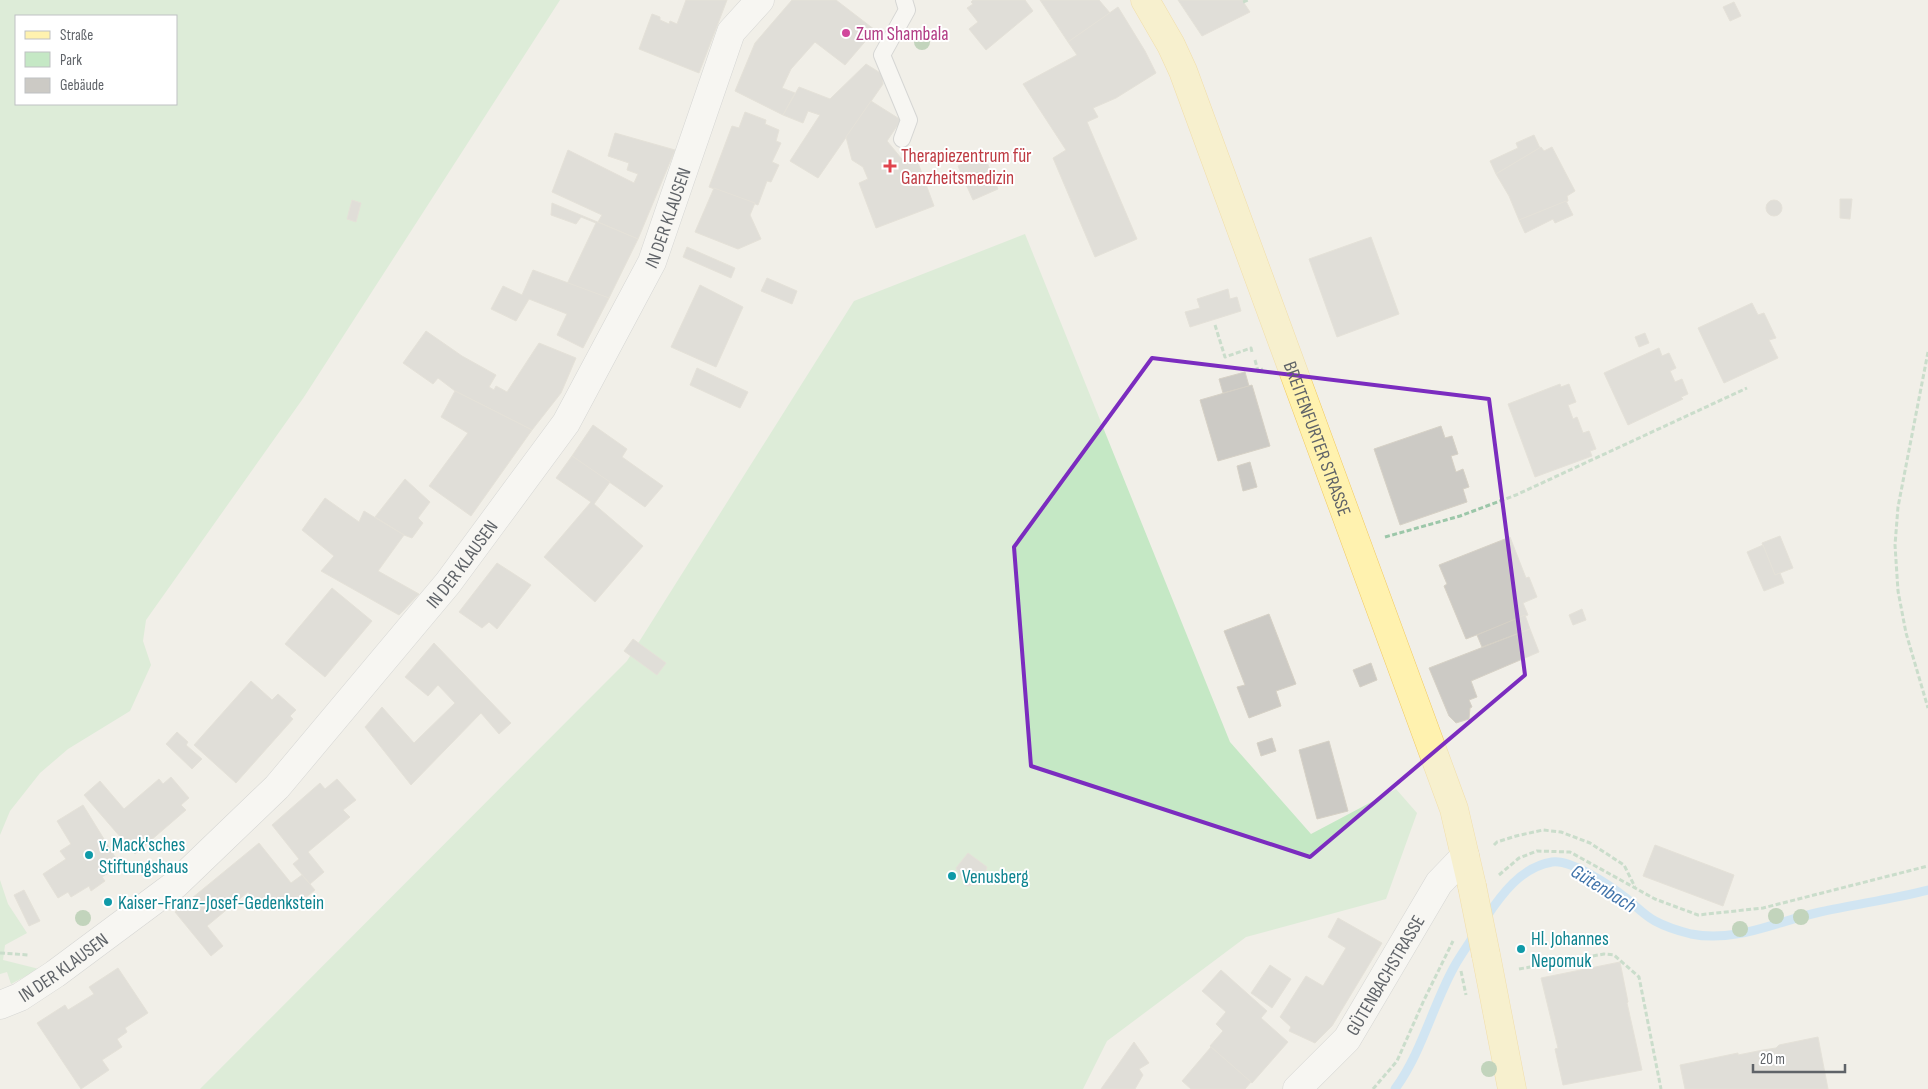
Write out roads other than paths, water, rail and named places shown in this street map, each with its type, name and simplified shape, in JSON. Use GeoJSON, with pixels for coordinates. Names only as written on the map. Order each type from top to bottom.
{"type":"FeatureCollection","features":[{"type":"Feature","properties":{"kind":"main road","name":"BREITENFURTER STRASSE"},"geometry":{"type":"LineString","coordinates":[[1145,0],[1172,45],[1183,71],[1454,809],[1472,886],[1512,1089]]}},
{"type":"Feature","properties":{"kind":"street","name":"IN DER KLAUSEN"},"geometry":{"type":"LineString","coordinates":[[0,1005],[20,997],[55,974],[176,884],[277,787],[448,583],[566,424],[652,262],[731,32],[760,0]]}},
{"type":"Feature","properties":{"kind":"street","name":"GÜTENBACHSTRASSE"},"geometry":{"type":"LineString","coordinates":[[1297,1089],[1347,1039],[1439,883],[1465,856]]}},
{"type":"Feature","properties":{"kind":"lane"},"geometry":{"type":"LineString","coordinates":[[902,139],[909,120],[882,55],[907,10],[904,0]]}},
{"type":"Feature","properties":{"kind":"waterway","name":"Gütenbach"},"geometry":{"type":"LineString","coordinates":[[1485,919],[1505,892],[1521,876],[1541,865],[1552,862],[1560,862],[1590,874],[1659,923],[1686,933],[1708,936],[1725,936],[1757,930],[1820,912],[1928,890]]}},
{"type":"Feature","properties":{"kind":"waterway","name":"Gütenbach"},"geometry":{"type":"LineString","coordinates":[[1395,1089],[1413,1060],[1446,982],[1475,934]]}},
{"type":"Feature","properties":{"kind":"place","name":"Zum Shambala"},"geometry":{"type":"Point","coordinates":[846,33]}},
{"type":"Feature","properties":{"kind":"place","name":"Therapiezentrum für Ganzheitsmedizin"},"geometry":{"type":"Point","coordinates":[890,166]}},
{"type":"Feature","properties":{"kind":"place","name":"v. Mack'sches Stiftungshaus"},"geometry":{"type":"Point","coordinates":[89,855]}},
{"type":"Feature","properties":{"kind":"place","name":"Venusberg"},"geometry":{"type":"Point","coordinates":[952,876]}},
{"type":"Feature","properties":{"kind":"place","name":"Kaiser-Franz-Josef-Gedenkstein"},"geometry":{"type":"Point","coordinates":[108,902]}},
{"type":"Feature","properties":{"kind":"place","name":"Hl. Johannes Nepomuk"},"geometry":{"type":"Point","coordinates":[1521,949]}}]}
